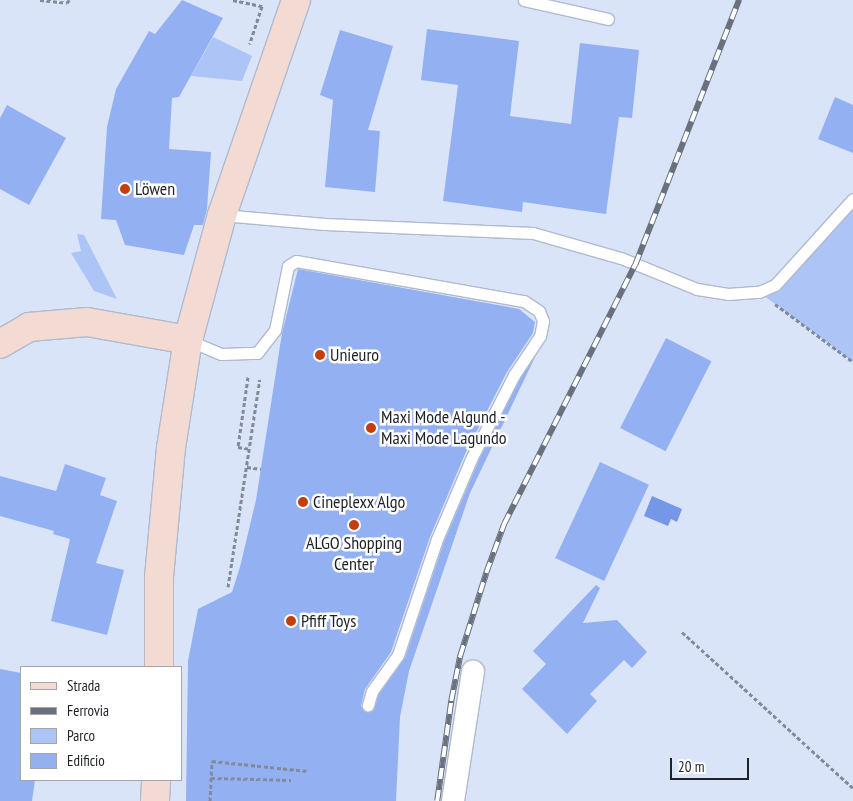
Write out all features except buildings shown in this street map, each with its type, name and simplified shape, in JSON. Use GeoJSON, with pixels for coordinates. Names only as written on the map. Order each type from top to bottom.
{"type":"FeatureCollection","features":[{"type":"Feature","properties":{"kind":"main road"},"geometry":{"type":"LineString","coordinates":[[158,666],[159,577],[171,448],[188,340],[222,215],[296,0]]}},
{"type":"Feature","properties":{"kind":"main road"},"geometry":{"type":"LineString","coordinates":[[0,344],[29,327],[87,322],[188,340]]}},
{"type":"Feature","properties":{"kind":"main road"},"geometry":{"type":"LineString","coordinates":[[155,801],[156,781]]}},
{"type":"Feature","properties":{"kind":"street"},"geometry":{"type":"LineString","coordinates":[[453,801],[474,672]]}},
{"type":"Feature","properties":{"kind":"lane"},"geometry":{"type":"LineString","coordinates":[[524,0],[608,18]]}},
{"type":"Feature","properties":{"kind":"lane"},"geometry":{"type":"LineString","coordinates":[[222,215],[325,224],[533,233],[622,258],[697,289],[728,294],[759,292],[775,285],[853,199]]}},
{"type":"Feature","properties":{"kind":"lane"},"geometry":{"type":"LineString","coordinates":[[188,340],[221,354],[257,353],[275,330],[288,266],[296,261],[524,300],[539,311],[542,321],[540,336],[514,375],[472,457],[437,539],[398,655],[372,691],[368,705]]}},
{"type":"Feature","properties":{"kind":"path"},"geometry":{"type":"LineString","coordinates":[[40,0],[67,3],[69,0]]}},
{"type":"Feature","properties":{"kind":"path"},"geometry":{"type":"LineString","coordinates":[[233,0],[262,6],[247,52]]}},
{"type":"Feature","properties":{"kind":"path"},"geometry":{"type":"LineString","coordinates":[[759,292],[853,362]]}},
{"type":"Feature","properties":{"kind":"path"},"geometry":{"type":"LineString","coordinates":[[248,377],[238,447],[250,449]]}},
{"type":"Feature","properties":{"kind":"path"},"geometry":{"type":"LineString","coordinates":[[228,587],[260,379]]}},
{"type":"Feature","properties":{"kind":"path"},"geometry":{"type":"LineString","coordinates":[[247,467],[261,469]]}},
{"type":"Feature","properties":{"kind":"path"},"geometry":{"type":"LineString","coordinates":[[682,632],[853,788]]}},
{"type":"Feature","properties":{"kind":"path"},"geometry":{"type":"LineString","coordinates":[[210,801],[212,761],[307,771]]}},
{"type":"Feature","properties":{"kind":"path"},"geometry":{"type":"LineString","coordinates":[[211,778],[291,780]]}},
{"type":"Feature","properties":{"kind":"green space"},"geometry":{"type":"Polygon","coordinates":[[[213,37],[252,56],[242,81],[191,76],[213,37]]]}},
{"type":"Feature","properties":{"kind":"green space"},"geometry":{"type":"Polygon","coordinates":[[[853,199],[853,362],[759,292],[775,285],[853,199]]]}},
{"type":"Feature","properties":{"kind":"green space"},"geometry":{"type":"Polygon","coordinates":[[[77,234],[84,235],[117,299],[94,291],[71,253],[81,251],[77,234]]]}},
{"type":"Feature","properties":{"kind":"shaded area"},"geometry":{"type":"Polygon","coordinates":[[[652,496],[682,509],[677,522],[671,519],[668,526],[644,516],[652,496]]]}},
{"type":"Feature","properties":{"kind":"railway"},"geometry":{"type":"LineString","coordinates":[[437,801],[451,701],[460,656],[486,573],[504,524],[635,265],[739,0]]}},
{"type":"Feature","properties":{"kind":"place","name":"Löwen"},"geometry":{"type":"Point","coordinates":[125,189]}},
{"type":"Feature","properties":{"kind":"place","name":"Unieuro"},"geometry":{"type":"Point","coordinates":[320,355]}},
{"type":"Feature","properties":{"kind":"place","name":"Maxi Mode Algund - Maxi Mode Lagundo"},"geometry":{"type":"Point","coordinates":[371,428]}},
{"type":"Feature","properties":{"kind":"place","name":"Cineplexx Algo"},"geometry":{"type":"Point","coordinates":[303,502]}},
{"type":"Feature","properties":{"kind":"place","name":"ALGO Shopping Center"},"geometry":{"type":"Point","coordinates":[354,525]}},
{"type":"Feature","properties":{"kind":"place","name":"Pfiff Toys"},"geometry":{"type":"Point","coordinates":[291,621]}}]}
